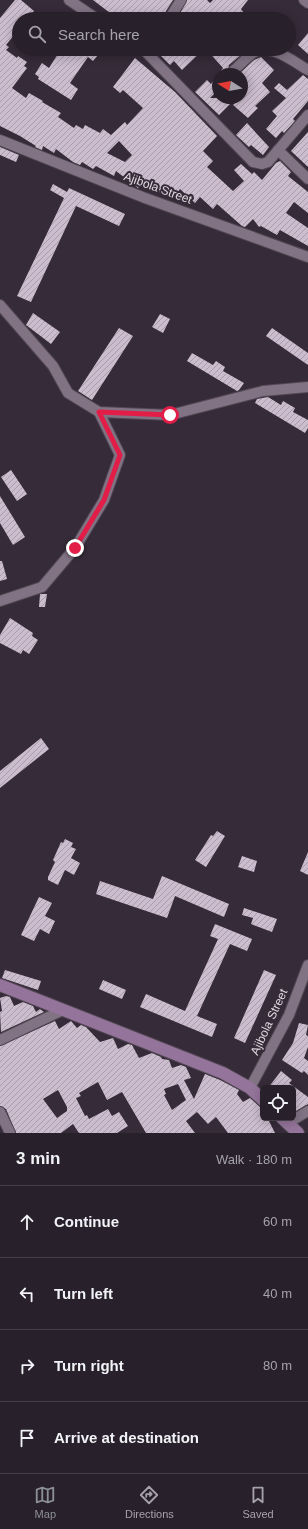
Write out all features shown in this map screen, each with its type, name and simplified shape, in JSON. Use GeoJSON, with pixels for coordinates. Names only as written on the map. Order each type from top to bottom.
{"type":"FeatureCollection","features":[{"type":"Feature","properties":{"kind":"street"},"geometry":{"type":"LineString","coordinates":[[69,0],[87,12]]}},
{"type":"Feature","properties":{"kind":"street"},"geometry":{"type":"LineString","coordinates":[[173,12],[181,0]]}},
{"type":"Feature","properties":{"kind":"street"},"geometry":{"type":"LineString","coordinates":[[304,0],[308,3]]}},
{"type":"Feature","properties":{"kind":"street"},"geometry":{"type":"LineString","coordinates":[[151,56],[253,162],[262,164],[268,162],[308,115]]}},
{"type":"Feature","properties":{"kind":"street"},"geometry":{"type":"LineString","coordinates":[[236,68],[250,56]]}},
{"type":"Feature","properties":{"kind":"street"},"geometry":{"type":"LineString","coordinates":[[282,56],[308,70]]}},
{"type":"Feature","properties":{"kind":"street","name":"Ajibola Street"},"geometry":{"type":"LineString","coordinates":[[0,140],[145,198],[308,257]]}},
{"type":"Feature","properties":{"kind":"street"},"geometry":{"type":"LineString","coordinates":[[278,150],[308,179]]}},
{"type":"Feature","properties":{"kind":"street"},"geometry":{"type":"LineString","coordinates":[[0,305],[53,366],[68,393],[99,412],[170,415],[262,391],[308,387]]}},
{"type":"Feature","properties":{"kind":"street"},"geometry":{"type":"LineString","coordinates":[[0,601],[42,587],[75,548],[104,500],[120,455],[99,412]]}},
{"type":"Feature","properties":{"kind":"street","name":"Ajibola Street"},"geometry":{"type":"LineString","coordinates":[[250,1088],[289,1015],[308,965]]}},
{"type":"Feature","properties":{"kind":"street"},"geometry":{"type":"LineString","coordinates":[[0,985],[223,1073],[250,1088],[260,1097]]}},
{"type":"Feature","properties":{"kind":"street"},"geometry":{"type":"LineString","coordinates":[[0,1040],[63,1010]]}},
{"type":"Feature","properties":{"kind":"street"},"geometry":{"type":"LineString","coordinates":[[296,1116],[308,1111]]}},
{"type":"Feature","properties":{"kind":"street"},"geometry":{"type":"LineString","coordinates":[[0,1112],[10,1133]]}},
{"type":"Feature","properties":{"kind":"street"},"geometry":{"type":"LineString","coordinates":[[285,1121],[298,1133]]}},
{"type":"Feature","properties":{"kind":"building"},"geometry":{"type":"Polygon","coordinates":[[[15,0],[21,0],[34,11],[12,12],[12,38],[6,45],[9,47],[6,50],[12,56],[17,58],[18,56],[27,62],[24,66],[27,68],[12,88],[26,98],[29,93],[43,101],[42,102],[61,113],[58,117],[74,128],[76,125],[83,129],[85,125],[100,133],[103,129],[111,135],[125,122],[127,125],[143,108],[123,90],[120,93],[113,87],[135,58],[175,92],[217,136],[203,151],[213,161],[207,167],[233,191],[244,181],[234,170],[241,164],[252,174],[254,172],[262,180],[276,163],[280,161],[291,172],[288,176],[308,192],[308,213],[294,202],[286,213],[308,228],[308,246],[280,230],[277,235],[261,226],[259,227],[253,219],[245,227],[242,226],[217,204],[213,209],[200,197],[195,203],[180,189],[174,197],[166,191],[163,195],[155,189],[153,191],[143,183],[138,188],[116,171],[114,176],[96,166],[93,169],[82,162],[80,165],[73,162],[56,149],[54,153],[43,146],[42,150],[35,147],[36,146],[20,136],[0,126],[0,18],[15,0]],[[119,141],[107,153],[125,162],[132,155],[119,141]]]}},
{"type":"Feature","properties":{"kind":"building"},"geometry":{"type":"Polygon","coordinates":[[[93,0],[173,0],[165,12],[109,12],[93,0]]]}},
{"type":"Feature","properties":{"kind":"building"},"geometry":{"type":"Polygon","coordinates":[[[187,0],[207,0],[210,3],[213,0],[248,0],[241,9],[243,12],[181,12],[187,0]]]}},
{"type":"Feature","properties":{"kind":"building"},"geometry":{"type":"Polygon","coordinates":[[[308,33],[308,54],[298,45],[308,33]]]}},
{"type":"Feature","properties":{"kind":"building"},"geometry":{"type":"Polygon","coordinates":[[[57,56],[97,56],[93,61],[88,57],[70,83],[78,89],[71,100],[38,79],[39,77],[35,74],[42,63],[49,68],[57,56]]]}},
{"type":"Feature","properties":{"kind":"building"},"geometry":{"type":"Polygon","coordinates":[[[161,56],[197,56],[182,70],[174,61],[170,65],[161,56]]]}},
{"type":"Feature","properties":{"kind":"building"},"geometry":{"type":"Polygon","coordinates":[[[212,56],[240,56],[229,65],[228,68],[223,68],[212,56]]]}},
{"type":"Feature","properties":{"kind":"building"},"geometry":{"type":"Polygon","coordinates":[[[261,57],[274,70],[262,83],[270,92],[255,106],[258,108],[248,118],[233,105],[248,104],[248,68],[245,68],[254,60],[261,57]]]}},
{"type":"Feature","properties":{"kind":"building"},"geometry":{"type":"Polygon","coordinates":[[[303,75],[308,79],[308,101],[293,119],[295,121],[284,133],[282,131],[276,138],[266,129],[277,116],[272,111],[286,98],[274,88],[279,83],[287,90],[303,75]]]}},
{"type":"Feature","properties":{"kind":"building"},"geometry":{"type":"Polygon","coordinates":[[[207,80],[211,84],[212,83],[212,96],[210,98],[212,98],[212,104],[230,104],[219,115],[195,92],[207,80]]]}},
{"type":"Feature","properties":{"kind":"building"},"geometry":{"type":"Polygon","coordinates":[[[247,123],[269,147],[263,155],[251,145],[249,147],[236,135],[247,123]]]}},
{"type":"Feature","properties":{"kind":"building"},"geometry":{"type":"Polygon","coordinates":[[[308,132],[308,167],[291,151],[308,132]]]}},
{"type":"Feature","properties":{"kind":"building"},"geometry":{"type":"Polygon","coordinates":[[[0,147],[19,155],[16,162],[0,155],[0,147]]]}},
{"type":"Feature","properties":{"kind":"building"},"geometry":{"type":"Polygon","coordinates":[[[53,184],[67,192],[69,188],[125,214],[119,226],[76,206],[31,302],[17,296],[64,198],[50,190],[53,184]]]}},
{"type":"Feature","properties":{"kind":"building"},"geometry":{"type":"Polygon","coordinates":[[[33,313],[60,332],[51,344],[26,325],[33,313]]]}},
{"type":"Feature","properties":{"kind":"building"},"geometry":{"type":"Polygon","coordinates":[[[160,314],[170,319],[163,333],[152,327],[160,314]]]}},
{"type":"Feature","properties":{"kind":"building"},"geometry":{"type":"Polygon","coordinates":[[[119,328],[133,336],[92,400],[78,391],[119,328]]]}},
{"type":"Feature","properties":{"kind":"building"},"geometry":{"type":"Polygon","coordinates":[[[272,328],[308,353],[308,365],[266,336],[272,328]]]}},
{"type":"Feature","properties":{"kind":"building"},"geometry":{"type":"Polygon","coordinates":[[[192,353],[213,365],[216,361],[225,367],[223,371],[244,383],[237,391],[187,361],[192,353]]]}},
{"type":"Feature","properties":{"kind":"building"},"geometry":{"type":"Polygon","coordinates":[[[268,397],[281,405],[283,401],[295,408],[293,412],[308,420],[308,428],[305,433],[255,403],[257,399],[268,397]]]}},
{"type":"Feature","properties":{"kind":"building"},"geometry":{"type":"Polygon","coordinates":[[[11,470],[27,494],[17,501],[1,477],[11,470]]]}},
{"type":"Feature","properties":{"kind":"building"},"geometry":{"type":"Polygon","coordinates":[[[0,496],[25,537],[13,545],[0,523],[0,496]]]}},
{"type":"Feature","properties":{"kind":"building"},"geometry":{"type":"Polygon","coordinates":[[[0,561],[2,561],[7,579],[0,581],[0,561]]]}},
{"type":"Feature","properties":{"kind":"building"},"geometry":{"type":"Polygon","coordinates":[[[40,594],[47,594],[45,607],[39,607],[40,594]]]}},
{"type":"Feature","properties":{"kind":"building"},"geometry":{"type":"Polygon","coordinates":[[[10,618],[33,633],[32,636],[38,640],[29,654],[23,650],[21,654],[0,643],[0,635],[10,618]]]}},
{"type":"Feature","properties":{"kind":"building"},"geometry":{"type":"Polygon","coordinates":[[[41,738],[49,749],[0,788],[0,771],[41,738]]]}},
{"type":"Feature","properties":{"kind":"building"},"geometry":{"type":"Polygon","coordinates":[[[217,831],[225,836],[206,867],[195,860],[211,835],[213,836],[217,831]]]}},
{"type":"Feature","properties":{"kind":"building"},"geometry":{"type":"Polygon","coordinates":[[[65,839],[73,843],[71,847],[76,849],[71,858],[80,863],[74,875],[65,870],[58,885],[48,880],[48,877],[55,862],[53,860],[61,842],[63,843],[65,839]]]}},
{"type":"Feature","properties":{"kind":"building"},"geometry":{"type":"Polygon","coordinates":[[[308,852],[308,875],[300,871],[308,852]]]}},
{"type":"Feature","properties":{"kind":"building"},"geometry":{"type":"Polygon","coordinates":[[[242,856],[257,861],[254,872],[238,867],[242,856]]]}},
{"type":"Feature","properties":{"kind":"building"},"geometry":{"type":"Polygon","coordinates":[[[162,876],[229,904],[224,917],[175,896],[167,918],[96,894],[100,881],[153,899],[162,876]]]}},
{"type":"Feature","properties":{"kind":"building"},"geometry":{"type":"Polygon","coordinates":[[[39,897],[52,903],[45,916],[55,921],[49,934],[40,929],[34,941],[21,935],[39,897]]]}},
{"type":"Feature","properties":{"kind":"building"},"geometry":{"type":"Polygon","coordinates":[[[244,908],[277,919],[272,932],[251,924],[253,918],[242,915],[244,908]]]}},
{"type":"Feature","properties":{"kind":"building"},"geometry":{"type":"Polygon","coordinates":[[[215,924],[252,939],[247,951],[230,944],[197,1016],[217,1024],[212,1037],[140,1007],[146,994],[185,1011],[218,939],[210,936],[215,924]]]}},
{"type":"Feature","properties":{"kind":"building"},"geometry":{"type":"Polygon","coordinates":[[[5,970],[41,981],[38,990],[2,978],[5,970]]]}},
{"type":"Feature","properties":{"kind":"building"},"geometry":{"type":"Polygon","coordinates":[[[264,970],[276,975],[245,1043],[234,1038],[264,970]]]}},
{"type":"Feature","properties":{"kind":"building"},"geometry":{"type":"Polygon","coordinates":[[[103,980],[126,990],[122,999],[99,989],[103,980]]]}},
{"type":"Feature","properties":{"kind":"building"},"geometry":{"type":"Polygon","coordinates":[[[6,996],[10,997],[14,1006],[23,1002],[33,1006],[36,1012],[40,1009],[44,1012],[1,1032],[0,1012],[2,1011],[0,998],[6,996]]]}},
{"type":"Feature","properties":{"kind":"building"},"geometry":{"type":"Polygon","coordinates":[[[55,1021],[59,1029],[71,1021],[77,1028],[81,1025],[86,1027],[100,1042],[113,1038],[118,1049],[128,1044],[132,1045],[139,1058],[152,1053],[161,1057],[162,1059],[169,1060],[172,1068],[181,1065],[186,1067],[191,1078],[184,1080],[194,1099],[205,1074],[239,1090],[237,1094],[243,1102],[250,1098],[260,1107],[260,1121],[269,1121],[275,1133],[228,1133],[216,1117],[208,1124],[197,1112],[186,1121],[195,1133],[146,1133],[122,1092],[107,1100],[98,1082],[79,1093],[81,1096],[76,1098],[85,1116],[87,1115],[89,1119],[108,1109],[112,1116],[119,1112],[128,1126],[117,1133],[79,1133],[73,1124],[61,1133],[16,1133],[6,1109],[0,1106],[0,1046],[55,1021]],[[178,1084],[164,1089],[166,1094],[164,1095],[172,1110],[186,1100],[178,1084]],[[58,1090],[43,1099],[57,1118],[67,1111],[67,1107],[58,1090]]]}},
{"type":"Feature","properties":{"kind":"building"},"geometry":{"type":"Polygon","coordinates":[[[299,1023],[308,1025],[306,1035],[308,1036],[308,1047],[304,1058],[308,1061],[308,1075],[304,1071],[302,1073],[282,1060],[293,1043],[299,1023]]]}},
{"type":"Feature","properties":{"kind":"building"},"geometry":{"type":"Polygon","coordinates":[[[281,1071],[292,1080],[289,1083],[292,1085],[270,1085],[281,1071]]]}},
{"type":"Feature","properties":{"kind":"building"},"geometry":{"type":"Polygon","coordinates":[[[296,1088],[308,1097],[308,1104],[296,1111],[296,1088]]]}},
{"type":"Feature","properties":{"kind":"route"},"geometry":{"type":"LineString","coordinates":[[75,548],[104,500],[120,455],[99,412],[170,415]]}}]}
